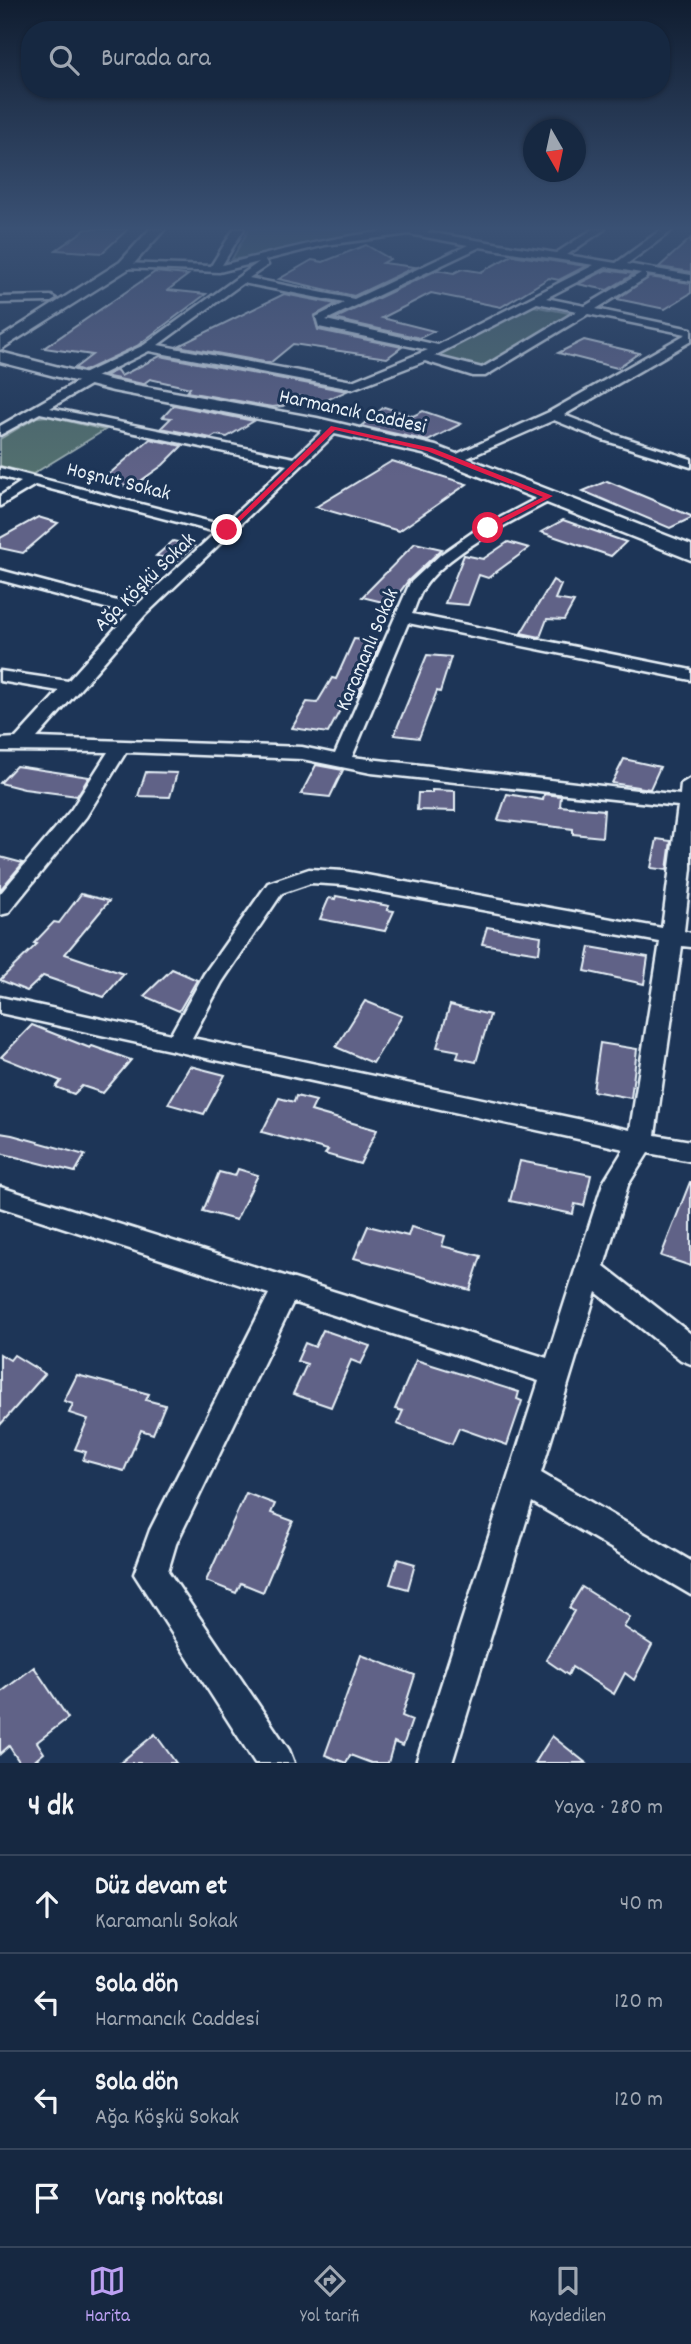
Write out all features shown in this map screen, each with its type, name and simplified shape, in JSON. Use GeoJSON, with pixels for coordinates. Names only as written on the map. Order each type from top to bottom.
{"type":"FeatureCollection","features":[{"type":"Feature","properties":{"kind":"main road"},"geometry":{"type":"LineString","coordinates":[[0,330],[31,311]]}},
{"type":"Feature","properties":{"kind":"main road"},"geometry":{"type":"LineString","coordinates":[[0,345],[53,311]]}},
{"type":"Feature","properties":{"kind":"main road"},"geometry":{"type":"LineString","coordinates":[[0,357],[34,365]]}},
{"type":"Feature","properties":{"kind":"main road"},"geometry":{"type":"LineString","coordinates":[[0,365],[34,365]]}},
{"type":"Feature","properties":{"kind":"main road","name":"Harmancık Caddesi"},"geometry":{"type":"LineString","coordinates":[[34,365],[87,379],[334,428],[429,450],[691,553]]}},
{"type":"Feature","properties":{"kind":"street"},"geometry":{"type":"LineString","coordinates":[[0,431],[87,379],[148,347],[198,311]]}},
{"type":"Feature","properties":{"kind":"street"},"geometry":{"type":"LineString","coordinates":[[336,311],[320,319],[323,325],[438,349]]}},
{"type":"Feature","properties":{"kind":"street"},"geometry":{"type":"LineString","coordinates":[[148,347],[352,385],[424,357],[510,311]]}},
{"type":"Feature","properties":{"kind":"street"},"geometry":{"type":"LineString","coordinates":[[424,357],[473,372],[485,372],[584,311]]}},
{"type":"Feature","properties":{"kind":"street"},"geometry":{"type":"LineString","coordinates":[[592,311],[691,334]]}},
{"type":"Feature","properties":{"kind":"street"},"geometry":{"type":"LineString","coordinates":[[453,458],[554,415],[691,334]]}},
{"type":"Feature","properties":{"kind":"street"},"geometry":{"type":"LineString","coordinates":[[38,409],[297,463]]}},
{"type":"Feature","properties":{"kind":"street"},"geometry":{"type":"LineString","coordinates":[[554,415],[608,437],[691,463]]}},
{"type":"Feature","properties":{"kind":"street","name":"Ağa Köşkü Sokak"},"geometry":{"type":"LineString","coordinates":[[22,743],[139,611],[334,428]]}},
{"type":"Feature","properties":{"kind":"street","name":"Hoşnut Sokak"},"geometry":{"type":"LineString","coordinates":[[0,472],[227,530]]}},
{"type":"Feature","properties":{"kind":"street"},"geometry":{"type":"LineString","coordinates":[[0,502],[33,480]]}},
{"type":"Feature","properties":{"kind":"street","name":"Karamanlı Sokak"},"geometry":{"type":"LineString","coordinates":[[341,761],[416,586],[433,568],[488,528],[549,496]]}},
{"type":"Feature","properties":{"kind":"street"},"geometry":{"type":"LineString","coordinates":[[0,575],[139,611]]}},
{"type":"Feature","properties":{"kind":"street"},"geometry":{"type":"LineString","coordinates":[[402,617],[691,675]]}},
{"type":"Feature","properties":{"kind":"street"},"geometry":{"type":"LineString","coordinates":[[0,676],[70,687]]}},
{"type":"Feature","properties":{"kind":"street"},"geometry":{"type":"LineString","coordinates":[[0,745],[22,743],[302,753],[341,761],[690,796],[682,939],[641,1143],[616,1183],[434,1763]]}},
{"type":"Feature","properties":{"kind":"street"},"geometry":{"type":"LineString","coordinates":[[0,908],[79,813],[120,747]]}},
{"type":"Feature","properties":{"kind":"street"},"geometry":{"type":"LineString","coordinates":[[177,1044],[212,979],[275,888],[309,876],[344,878],[682,939]]}},
{"type":"Feature","properties":{"kind":"street"},"geometry":{"type":"LineString","coordinates":[[0,1005],[641,1143],[691,1151]]}},
{"type":"Feature","properties":{"kind":"street"},"geometry":{"type":"LineString","coordinates":[[3,1201],[556,1374]]}},
{"type":"Feature","properties":{"kind":"street"},"geometry":{"type":"LineString","coordinates":[[589,1270],[691,1351]]}},
{"type":"Feature","properties":{"kind":"street"},"geometry":{"type":"LineString","coordinates":[[276,1763],[151,1574],[161,1541],[286,1288]]}},
{"type":"Feature","properties":{"kind":"street"},"geometry":{"type":"LineString","coordinates":[[523,1479],[691,1579]]}},
{"type":"Feature","properties":{"kind":"green space"},"geometry":{"type":"Polygon","coordinates":[[[516,311],[574,314],[481,368],[434,358],[435,354],[516,311]]]}},
{"type":"Feature","properties":{"kind":"green space"},"geometry":{"type":"Polygon","coordinates":[[[47,416],[105,430],[33,474],[0,466],[0,439],[37,417],[47,416]]]}},
{"type":"Feature","properties":{"kind":"building"},"geometry":{"type":"Polygon","coordinates":[[[98,311],[183,311],[137,346],[84,371],[75,368],[92,355],[44,348],[98,311]]]}},
{"type":"Feature","properties":{"kind":"building"},"geometry":{"type":"Polygon","coordinates":[[[249,311],[323,311],[314,316],[318,330],[402,347],[387,358],[293,344],[270,363],[178,346],[249,311]]]}},
{"type":"Feature","properties":{"kind":"building"},"geometry":{"type":"Polygon","coordinates":[[[350,311],[395,311],[382,318],[434,331],[420,338],[334,319],[350,311]]]}},
{"type":"Feature","properties":{"kind":"building"},"geometry":{"type":"Polygon","coordinates":[[[584,340],[639,353],[617,368],[558,353],[584,340]]]}},
{"type":"Feature","properties":{"kind":"building"},"geometry":{"type":"Polygon","coordinates":[[[160,356],[347,391],[320,403],[299,396],[283,406],[272,407],[187,392],[190,388],[150,379],[143,384],[104,376],[117,370],[121,376],[160,356]]]}},
{"type":"Feature","properties":{"kind":"building"},"geometry":{"type":"Polygon","coordinates":[[[174,405],[254,421],[227,437],[216,435],[211,438],[161,428],[171,418],[163,417],[174,405]]]}},
{"type":"Feature","properties":{"kind":"building"},"geometry":{"type":"Polygon","coordinates":[[[384,407],[413,416],[423,411],[461,424],[428,441],[361,426],[384,407]]]}},
{"type":"Feature","properties":{"kind":"building"},"geometry":{"type":"Polygon","coordinates":[[[150,439],[182,446],[163,465],[132,487],[101,481],[150,439]]]}},
{"type":"Feature","properties":{"kind":"building"},"geometry":{"type":"Polygon","coordinates":[[[392,461],[467,484],[399,531],[316,507],[392,461]]]}},
{"type":"Feature","properties":{"kind":"building"},"geometry":{"type":"Polygon","coordinates":[[[607,481],[691,518],[670,528],[583,491],[607,481]]]}},
{"type":"Feature","properties":{"kind":"building"},"geometry":{"type":"Polygon","coordinates":[[[38,517],[58,523],[23,553],[0,548],[0,538],[38,517]]]}},
{"type":"Feature","properties":{"kind":"building"},"geometry":{"type":"Polygon","coordinates":[[[563,520],[626,542],[611,556],[541,532],[563,520]]]}},
{"type":"Feature","properties":{"kind":"building"},"geometry":{"type":"Polygon","coordinates":[[[173,541],[194,546],[178,560],[156,556],[173,541]]]}},
{"type":"Feature","properties":{"kind":"building"},"geometry":{"type":"Polygon","coordinates":[[[508,542],[529,548],[488,578],[479,575],[468,605],[445,603],[464,555],[483,559],[508,542]]]}},
{"type":"Feature","properties":{"kind":"building"},"geometry":{"type":"Polygon","coordinates":[[[415,543],[442,549],[408,581],[391,604],[362,597],[415,543]]]}},
{"type":"Feature","properties":{"kind":"building"},"geometry":{"type":"Polygon","coordinates":[[[553,580],[561,585],[555,599],[574,602],[564,620],[547,619],[540,637],[521,633],[553,580]]]}},
{"type":"Feature","properties":{"kind":"building"},"geometry":{"type":"Polygon","coordinates":[[[354,639],[381,642],[357,696],[348,695],[328,733],[292,728],[307,702],[317,703],[332,678],[336,679],[354,639]]]}},
{"type":"Feature","properties":{"kind":"building"},"geometry":{"type":"Polygon","coordinates":[[[427,655],[451,657],[440,692],[437,691],[419,738],[394,735],[427,655]]]}},
{"type":"Feature","properties":{"kind":"building"},"geometry":{"type":"Polygon","coordinates":[[[624,759],[660,767],[650,789],[612,783],[624,759]]]}},
{"type":"Feature","properties":{"kind":"building"},"geometry":{"type":"Polygon","coordinates":[[[316,765],[343,770],[330,797],[301,794],[316,765]]]}},
{"type":"Feature","properties":{"kind":"building"},"geometry":{"type":"Polygon","coordinates":[[[16,766],[89,777],[77,796],[0,783],[16,766]]]}},
{"type":"Feature","properties":{"kind":"building"},"geometry":{"type":"Polygon","coordinates":[[[146,772],[177,773],[170,797],[138,796],[146,772]]]}},
{"type":"Feature","properties":{"kind":"building"},"geometry":{"type":"Polygon","coordinates":[[[432,790],[455,791],[455,811],[417,810],[418,793],[432,793],[432,790]]]}},
{"type":"Feature","properties":{"kind":"building"},"geometry":{"type":"Polygon","coordinates":[[[507,794],[543,800],[544,794],[561,796],[560,806],[604,810],[602,837],[573,834],[573,829],[498,820],[507,794]]]}},
{"type":"Feature","properties":{"kind":"building"},"geometry":{"type":"Polygon","coordinates":[[[657,839],[671,841],[667,870],[651,868],[657,839]]]}},
{"type":"Feature","properties":{"kind":"building"},"geometry":{"type":"Polygon","coordinates":[[[0,857],[23,863],[0,890],[0,857]]]}},
{"type":"Feature","properties":{"kind":"building"},"geometry":{"type":"Polygon","coordinates":[[[81,894],[109,901],[65,954],[124,974],[104,997],[43,976],[27,991],[0,980],[37,944],[34,943],[54,922],[59,923],[81,894]]]}},
{"type":"Feature","properties":{"kind":"building"},"geometry":{"type":"Polygon","coordinates":[[[336,896],[389,906],[387,910],[394,911],[385,931],[320,919],[329,898],[335,899],[336,896]]]}},
{"type":"Feature","properties":{"kind":"building"},"geometry":{"type":"Polygon","coordinates":[[[487,927],[541,936],[539,953],[482,944],[487,927]]]}},
{"type":"Feature","properties":{"kind":"building"},"geometry":{"type":"Polygon","coordinates":[[[590,947],[648,957],[644,984],[585,971],[590,947]]]}},
{"type":"Feature","properties":{"kind":"building"},"geometry":{"type":"Polygon","coordinates":[[[172,969],[197,980],[179,1011],[144,996],[172,969]]]}},
{"type":"Feature","properties":{"kind":"building"},"geometry":{"type":"Polygon","coordinates":[[[365,1001],[402,1016],[373,1063],[336,1047],[365,1001]]]}},
{"type":"Feature","properties":{"kind":"building"},"geometry":{"type":"Polygon","coordinates":[[[450,1005],[490,1015],[476,1062],[457,1058],[459,1051],[437,1047],[450,1005]]]}},
{"type":"Feature","properties":{"kind":"building"},"geometry":{"type":"Polygon","coordinates":[[[32,1025],[90,1048],[92,1046],[131,1060],[103,1093],[82,1086],[74,1094],[56,1087],[61,1081],[1,1057],[32,1025]]]}},
{"type":"Feature","properties":{"kind":"building"},"geometry":{"type":"Polygon","coordinates":[[[600,1043],[637,1049],[631,1098],[593,1091],[600,1043]]]}},
{"type":"Feature","properties":{"kind":"building"},"geometry":{"type":"Polygon","coordinates":[[[190,1066],[225,1075],[204,1114],[168,1104],[190,1066]]]}},
{"type":"Feature","properties":{"kind":"building"},"geometry":{"type":"Polygon","coordinates":[[[296,1096],[316,1101],[311,1111],[377,1130],[360,1164],[325,1154],[328,1150],[262,1132],[279,1098],[294,1102],[296,1096]]]}},
{"type":"Feature","properties":{"kind":"building"},"geometry":{"type":"Polygon","coordinates":[[[0,1133],[85,1155],[75,1172],[0,1153],[0,1133]]]}},
{"type":"Feature","properties":{"kind":"building"},"geometry":{"type":"Polygon","coordinates":[[[520,1161],[591,1175],[584,1206],[575,1204],[573,1214],[510,1201],[520,1161]]]}},
{"type":"Feature","properties":{"kind":"building"},"geometry":{"type":"Polygon","coordinates":[[[238,1169],[258,1175],[236,1220],[203,1211],[219,1172],[235,1176],[238,1169]]]}},
{"type":"Feature","properties":{"kind":"building"},"geometry":{"type":"Polygon","coordinates":[[[691,1182],[691,1266],[661,1256],[691,1182]]]}},
{"type":"Feature","properties":{"kind":"building"},"geometry":{"type":"Polygon","coordinates":[[[368,1226],[408,1236],[411,1227],[445,1236],[442,1246],[481,1256],[470,1290],[354,1258],[368,1226]]]}},
{"type":"Feature","properties":{"kind":"building"},"geometry":{"type":"Polygon","coordinates":[[[323,1330],[370,1346],[361,1364],[351,1360],[331,1407],[293,1394],[307,1364],[297,1361],[305,1343],[315,1347],[323,1330]]]}},
{"type":"Feature","properties":{"kind":"building"},"geometry":{"type":"Polygon","coordinates":[[[0,1354],[10,1360],[14,1355],[45,1374],[0,1425],[0,1354]]]}},
{"type":"Feature","properties":{"kind":"building"},"geometry":{"type":"Polygon","coordinates":[[[416,1360],[519,1392],[517,1399],[522,1401],[507,1445],[459,1428],[452,1444],[397,1424],[403,1411],[395,1409],[416,1360]]]}},
{"type":"Feature","properties":{"kind":"building"},"geometry":{"type":"Polygon","coordinates":[[[77,1375],[149,1394],[146,1400],[165,1405],[153,1434],[141,1430],[124,1471],[83,1460],[86,1452],[75,1449],[88,1419],[69,1413],[73,1404],[64,1401],[77,1375]]]}},
{"type":"Feature","properties":{"kind":"building"},"geometry":{"type":"Polygon","coordinates":[[[246,1493],[275,1504],[271,1513],[293,1521],[263,1592],[241,1583],[236,1593],[206,1581],[246,1493]]]}},
{"type":"Feature","properties":{"kind":"building"},"geometry":{"type":"Polygon","coordinates":[[[398,1559],[415,1564],[408,1589],[390,1584],[398,1559]]]}},
{"type":"Feature","properties":{"kind":"building"},"geometry":{"type":"Polygon","coordinates":[[[582,1587],[630,1617],[624,1627],[652,1645],[634,1680],[625,1673],[614,1694],[572,1667],[568,1675],[546,1660],[574,1611],[569,1608],[582,1587]]]}},
{"type":"Feature","properties":{"kind":"building"},"geometry":{"type":"Polygon","coordinates":[[[361,1655],[415,1675],[402,1716],[412,1720],[403,1746],[394,1742],[388,1763],[371,1763],[350,1755],[346,1763],[325,1755],[361,1655]]]}},
{"type":"Feature","properties":{"kind":"building"},"geometry":{"type":"Polygon","coordinates":[[[34,1667],[68,1718],[37,1742],[44,1753],[32,1763],[20,1763],[9,1746],[0,1754],[0,1693],[34,1667]]]}},
{"type":"Feature","properties":{"kind":"building"},"geometry":{"type":"Polygon","coordinates":[[[155,1734],[176,1763],[120,1763],[155,1734]]]}},
{"type":"Feature","properties":{"kind":"building"},"geometry":{"type":"Polygon","coordinates":[[[552,1736],[586,1763],[535,1763],[552,1736]]]}},
{"type":"Feature","properties":{"kind":"route"},"geometry":{"type":"LineString","coordinates":[[227,530],[334,428],[429,450],[549,496],[488,528]]}}]}
